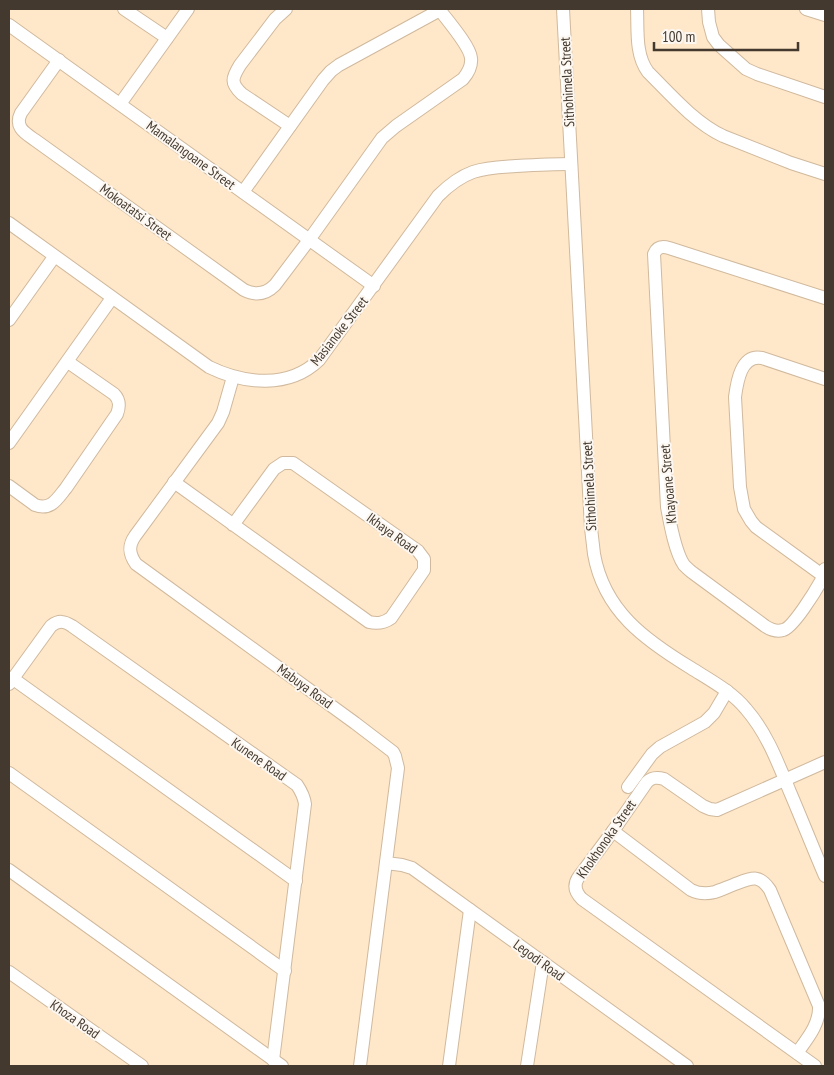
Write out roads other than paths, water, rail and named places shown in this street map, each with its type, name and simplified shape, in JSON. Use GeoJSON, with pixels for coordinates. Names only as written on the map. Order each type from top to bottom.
{"type":"FeatureCollection","features":[{"type":"Feature","properties":{"kind":"street"},"geometry":{"type":"LineString","coordinates":[[124,9],[167,38]]}},
{"type":"Feature","properties":{"kind":"street"},"geometry":{"type":"LineString","coordinates":[[120,104],[188,9]]}},
{"type":"Feature","properties":{"kind":"street"},"geometry":{"type":"LineString","coordinates":[[286,9],[275,19],[240,65],[233,83],[242,94],[290,126]]}},
{"type":"Feature","properties":{"kind":"street","name":"Sithohimela Street"},"geometry":{"type":"LineString","coordinates":[[563,9],[594,555],[616,608],[634,628],[655,645],[727,691],[739,702],[759,727],[774,753],[825,876]]}},
{"type":"Feature","properties":{"kind":"street"},"geometry":{"type":"LineString","coordinates":[[637,9],[640,58],[643,65],[698,120],[712,131],[723,136],[825,174]]}},
{"type":"Feature","properties":{"kind":"street"},"geometry":{"type":"LineString","coordinates":[[708,9],[713,37],[719,45],[746,69],[825,97]]}},
{"type":"Feature","properties":{"kind":"street"},"geometry":{"type":"LineString","coordinates":[[806,9],[825,15]]}},
{"type":"Feature","properties":{"kind":"street"},"geometry":{"type":"LineString","coordinates":[[243,192],[323,80],[334,68],[439,10]]}},
{"type":"Feature","properties":{"kind":"street","name":"Mokoatatsi Street"},"geometry":{"type":"LineString","coordinates":[[59,60],[24,109],[19,118],[21,128],[202,260],[248,292],[258,293],[269,291],[275,285],[382,138],[463,79],[467,74],[471,60],[469,49],[439,10]]}},
{"type":"Feature","properties":{"kind":"street","name":"Mamalangoane Street"},"geometry":{"type":"LineString","coordinates":[[9,25],[374,286]]}},
{"type":"Feature","properties":{"kind":"street","name":"Masianoke Street"},"geometry":{"type":"LineString","coordinates":[[9,223],[209,367],[225,375],[245,380],[276,380],[306,371],[319,360],[438,196],[455,180],[472,172],[491,168],[571,164]]}},
{"type":"Feature","properties":{"kind":"street","name":"Khayoane Street"},"geometry":{"type":"LineString","coordinates":[[825,298],[669,248],[662,247],[655,251],[653,260],[669,522],[684,565],[765,626],[776,631],[789,627],[812,596],[825,574]]}},
{"type":"Feature","properties":{"kind":"street"},"geometry":{"type":"LineString","coordinates":[[9,319],[54,256]]}},
{"type":"Feature","properties":{"kind":"street"},"geometry":{"type":"LineString","coordinates":[[9,443],[112,298]]}},
{"type":"Feature","properties":{"kind":"street"},"geometry":{"type":"LineString","coordinates":[[825,379],[755,357],[748,360],[743,367],[735,397],[740,487],[746,515],[756,527],[825,574]]}},
{"type":"Feature","properties":{"kind":"street"},"geometry":{"type":"LineString","coordinates":[[9,486],[35,504],[49,506],[58,499],[118,414],[118,398],[68,362]]}},
{"type":"Feature","properties":{"kind":"street","name":"Mabuya Road"},"geometry":{"type":"LineString","coordinates":[[233,377],[218,423],[132,541],[130,552],[136,564],[369,733],[395,756],[398,768],[360,1066]]}},
{"type":"Feature","properties":{"kind":"street","name":"Ikhaya Road"},"geometry":{"type":"LineString","coordinates":[[174,482],[233,525],[369,622],[381,623],[391,618],[424,570],[424,559],[418,551],[290,462],[283,462],[274,469],[233,525]]}},
{"type":"Feature","properties":{"kind":"street","name":"Kunene Road"},"geometry":{"type":"LineString","coordinates":[[11,681],[47,630],[54,623],[63,621],[297,785],[305,798],[305,804],[285,971],[278,1063]]}},
{"type":"Feature","properties":{"kind":"street"},"geometry":{"type":"LineString","coordinates":[[11,681],[296,881]]}},
{"type":"Feature","properties":{"kind":"street"},"geometry":{"type":"LineString","coordinates":[[628,787],[652,754],[660,747],[705,722],[714,713],[727,691]]}},
{"type":"Feature","properties":{"kind":"street","name":"Khokhonoka Street"},"geometry":{"type":"LineString","coordinates":[[815,1066],[590,905],[578,894],[575,885],[578,878],[651,778],[664,779],[704,806],[714,810],[721,809],[825,762]]}},
{"type":"Feature","properties":{"kind":"street"},"geometry":{"type":"LineString","coordinates":[[9,773],[285,971]]}},
{"type":"Feature","properties":{"kind":"street"},"geometry":{"type":"LineString","coordinates":[[613,831],[691,890],[698,893],[715,892],[751,878],[765,883],[770,890],[819,1006],[814,1028],[797,1053]]}},
{"type":"Feature","properties":{"kind":"street","name":"Legodi Road"},"geometry":{"type":"LineString","coordinates":[[386,863],[412,868],[687,1066]]}},
{"type":"Feature","properties":{"kind":"street"},"geometry":{"type":"LineString","coordinates":[[9,870],[278,1063]]}},
{"type":"Feature","properties":{"kind":"street"},"geometry":{"type":"LineString","coordinates":[[449,1066],[470,910]]}},
{"type":"Feature","properties":{"kind":"street"},"geometry":{"type":"LineString","coordinates":[[527,1066],[542,962]]}},
{"type":"Feature","properties":{"kind":"street","name":"Khoza Road"},"geometry":{"type":"LineString","coordinates":[[9,972],[142,1066]]}}]}
